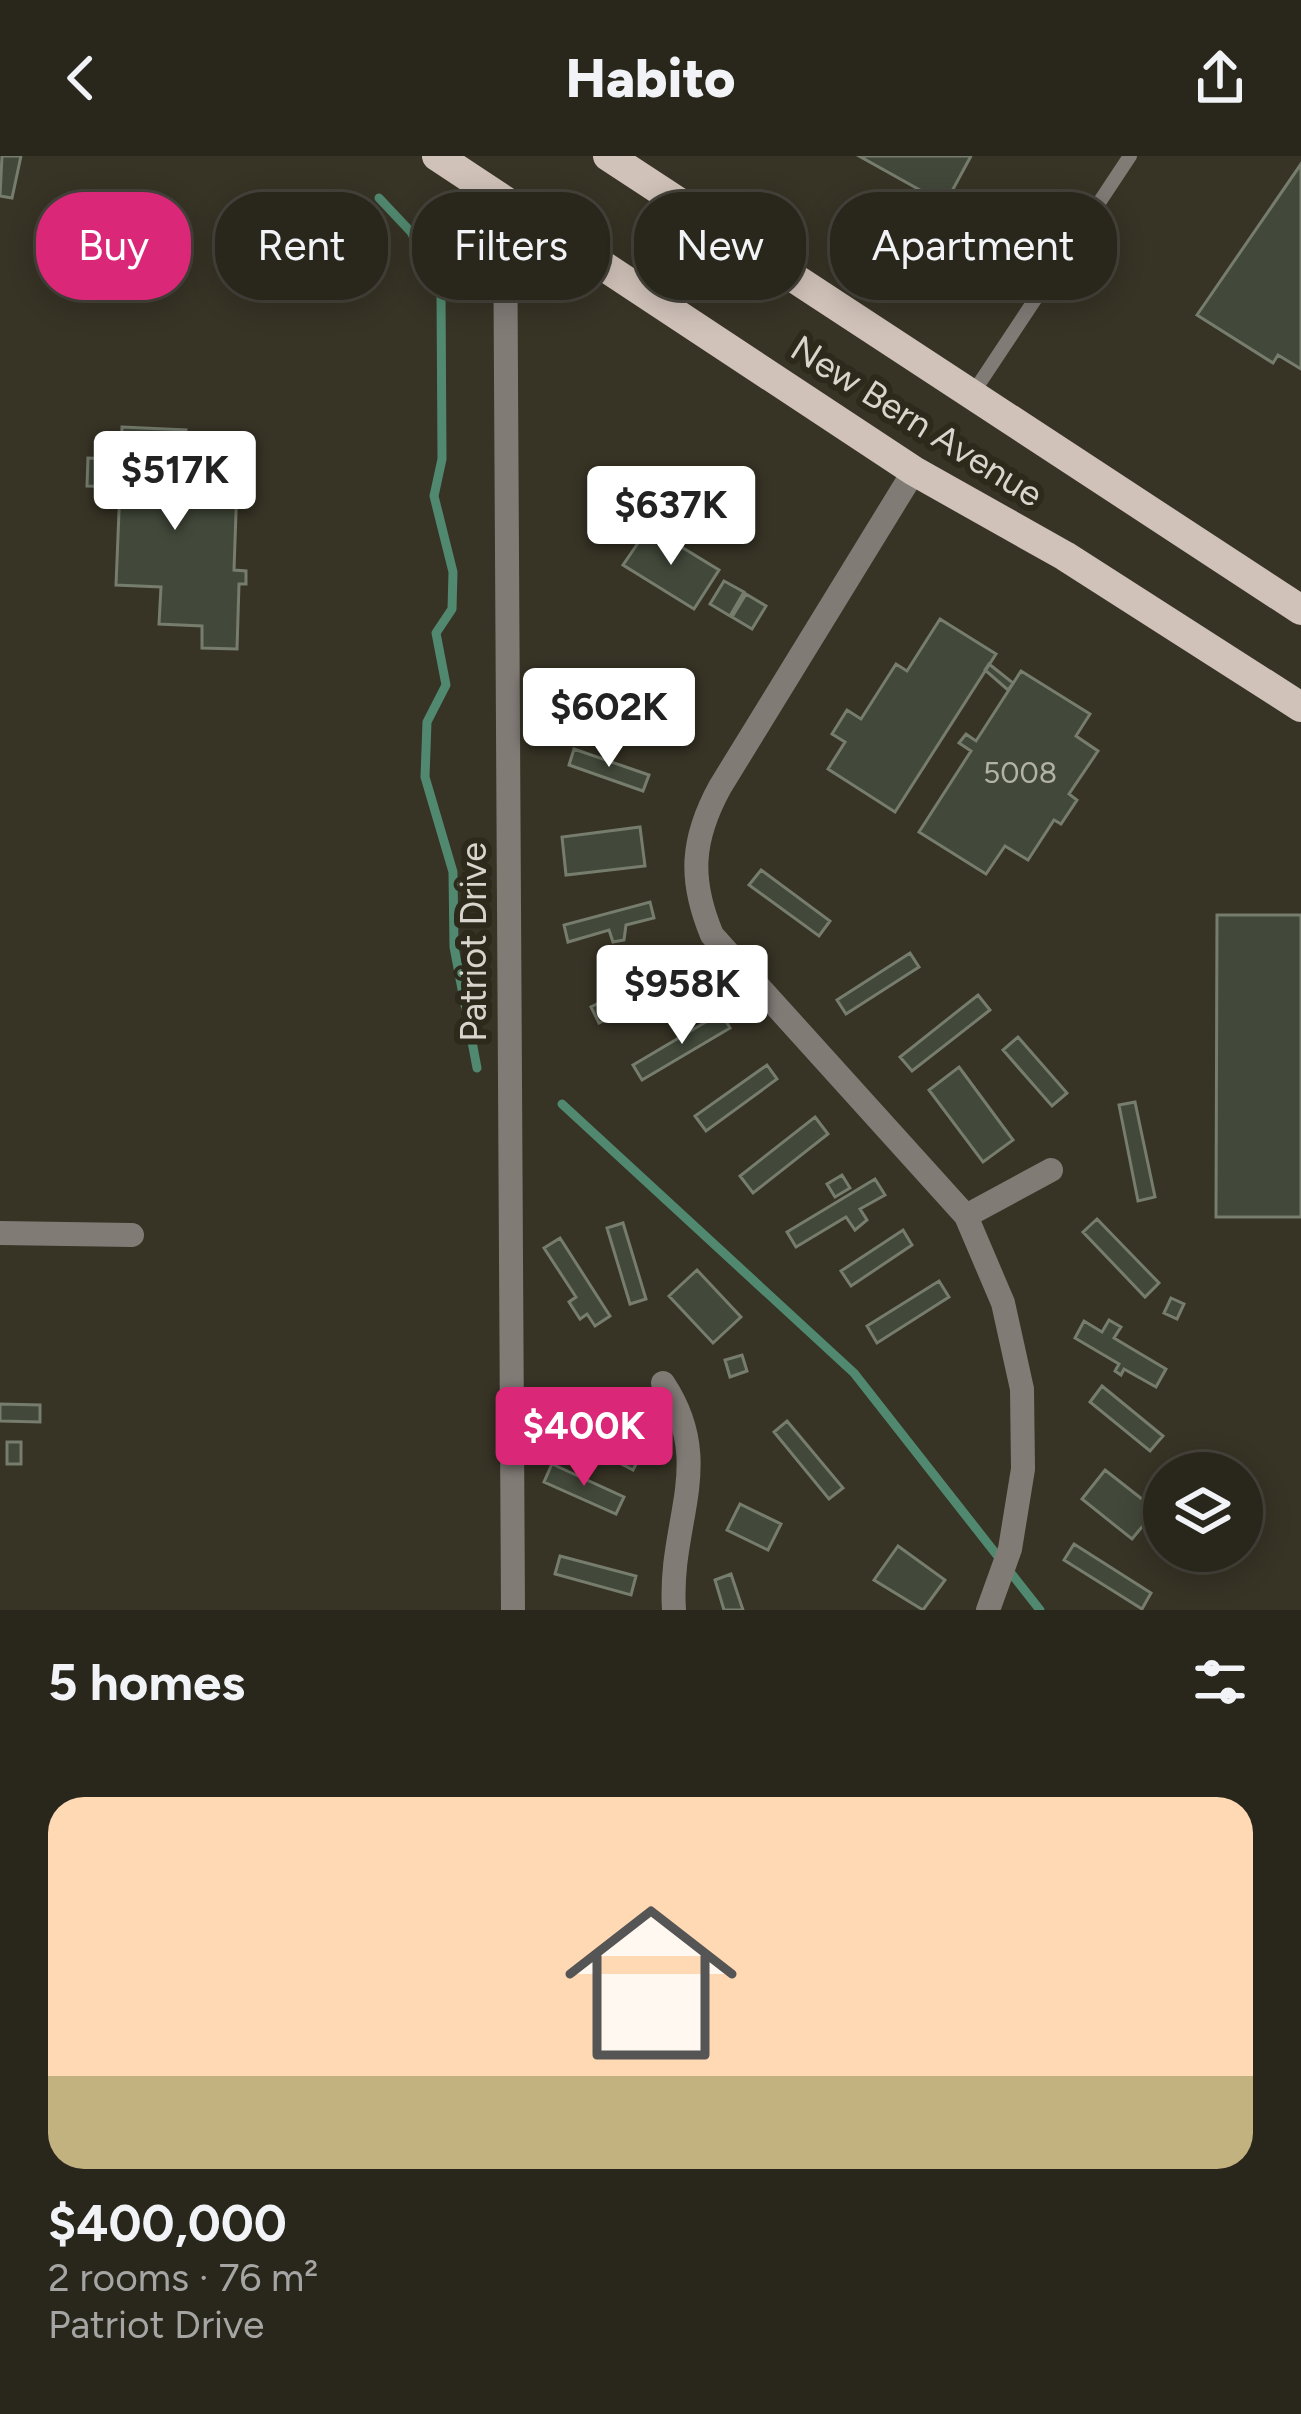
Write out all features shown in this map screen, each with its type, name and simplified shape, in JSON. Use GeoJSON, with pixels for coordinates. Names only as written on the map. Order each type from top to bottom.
{"type":"FeatureCollection","features":[{"type":"Feature","properties":{"kind":"main road","name":"New Bern Avenue"},"geometry":{"type":"LineString","coordinates":[[436,156],[490,192]]}},
{"type":"Feature","properties":{"kind":"main road","name":"New Bern Avenue"},"geometry":{"type":"LineString","coordinates":[[608,156],[1301,610]]}},
{"type":"Feature","properties":{"kind":"main road","name":"New Bern Avenue"},"geometry":{"type":"LineString","coordinates":[[610,271],[914,471],[1065,556],[1301,706]]}},
{"type":"Feature","properties":{"kind":"street","name":"Patriot Drive"},"geometry":{"type":"LineString","coordinates":[[505,300],[512,1610]]}},
{"type":"Feature","properties":{"kind":"street"},"geometry":{"type":"LineString","coordinates":[[914,471],[720,787],[701,821],[694,860],[697,899],[712,935],[966,1216],[1005,1310],[1024,1429],[1018,1509],[988,1610]]}},
{"type":"Feature","properties":{"kind":"street"},"geometry":{"type":"LineString","coordinates":[[966,1216],[1051,1170]]}},
{"type":"Feature","properties":{"kind":"street"},"geometry":{"type":"LineString","coordinates":[[0,1233],[132,1235]]}},
{"type":"Feature","properties":{"kind":"street"},"geometry":{"type":"LineString","coordinates":[[663,1383],[686,1418],[690,1472],[674,1561],[674,1610]]}},
{"type":"Feature","properties":{"kind":"lane"},"geometry":{"type":"LineString","coordinates":[[971,396],[1130,156]]}},
{"type":"Feature","properties":{"kind":"building"},"geometry":{"type":"Polygon","coordinates":[[[2,156],[21,156],[12,198],[0,196],[2,156]]]}},
{"type":"Feature","properties":{"kind":"building"},"geometry":{"type":"Polygon","coordinates":[[[859,156],[971,156],[952,192],[924,192],[859,156]]]}},
{"type":"Feature","properties":{"kind":"building"},"geometry":{"type":"Polygon","coordinates":[[[1301,164],[1301,369],[1278,355],[1273,363],[1197,315],[1301,164]]]}},
{"type":"Feature","properties":{"kind":"building"},"geometry":{"type":"Polygon","coordinates":[[[122,427],[186,430],[184,482],[237,484],[234,570],[246,571],[246,584],[239,584],[237,649],[202,648],[202,626],[159,624],[161,587],[116,585],[120,487],[87,486],[88,458],[121,459],[122,427]]]}},
{"type":"Feature","properties":{"kind":"building"},"geometry":{"type":"Polygon","coordinates":[[[649,527],[719,570],[694,609],[623,565],[649,527]]]}},
{"type":"Feature","properties":{"kind":"building"},"geometry":{"type":"Polygon","coordinates":[[[724,581],[744,592],[730,616],[710,604],[724,581]]]}},
{"type":"Feature","properties":{"kind":"building"},"geometry":{"type":"Polygon","coordinates":[[[746,594],[766,606],[752,629],[732,617],[746,594]]]}},
{"type":"Feature","properties":{"kind":"building"},"geometry":{"type":"Polygon","coordinates":[[[940,619],[996,654],[895,812],[828,769],[845,742],[832,734],[847,710],[861,719],[896,664],[907,671],[940,619]]]}},
{"type":"Feature","properties":{"kind":"building"},"geometry":{"type":"Polygon","coordinates":[[[989,664],[1013,683],[1008,690],[985,670],[989,664]]]}},
{"type":"Feature","properties":{"kind":"building"},"geometry":{"type":"Polygon","coordinates":[[[1021,671],[1090,714],[1076,736],[1098,751],[1069,794],[1077,800],[1061,824],[1054,820],[1028,860],[1005,846],[986,874],[919,832],[971,751],[959,743],[966,734],[976,741],[1021,671]]]}},
{"type":"Feature","properties":{"kind":"building"},"geometry":{"type":"Polygon","coordinates":[[[574,749],[649,775],[643,791],[569,765],[574,749]]]}},
{"type":"Feature","properties":{"kind":"building"},"geometry":{"type":"Polygon","coordinates":[[[640,827],[645,866],[566,875],[562,837],[640,827]]]}},
{"type":"Feature","properties":{"kind":"building"},"geometry":{"type":"Polygon","coordinates":[[[761,870],[830,921],[819,936],[749,885],[761,870]]]}},
{"type":"Feature","properties":{"kind":"building"},"geometry":{"type":"Polygon","coordinates":[[[650,902],[654,918],[626,925],[624,940],[613,942],[609,930],[568,942],[564,925],[650,902]]]}},
{"type":"Feature","properties":{"kind":"building"},"geometry":{"type":"Polygon","coordinates":[[[1217,915],[1301,915],[1301,1217],[1216,1217],[1217,915]]]}},
{"type":"Feature","properties":{"kind":"building"},"geometry":{"type":"Polygon","coordinates":[[[910,953],[919,967],[846,1014],[837,1000],[910,953]]]}},
{"type":"Feature","properties":{"kind":"building"},"geometry":{"type":"Polygon","coordinates":[[[681,962],[689,978],[599,1023],[591,1007],[681,962]]]}},
{"type":"Feature","properties":{"kind":"building"},"geometry":{"type":"Polygon","coordinates":[[[978,995],[990,1010],[912,1071],[900,1057],[978,995]]]}},
{"type":"Feature","properties":{"kind":"building"},"geometry":{"type":"Polygon","coordinates":[[[721,1013],[730,1028],[642,1080],[633,1065],[721,1013]]]}},
{"type":"Feature","properties":{"kind":"building"},"geometry":{"type":"Polygon","coordinates":[[[1018,1037],[1067,1093],[1052,1106],[1003,1050],[1018,1037]]]}},
{"type":"Feature","properties":{"kind":"building"},"geometry":{"type":"Polygon","coordinates":[[[767,1065],[777,1079],[706,1131],[695,1116],[767,1065]]]}},
{"type":"Feature","properties":{"kind":"building"},"geometry":{"type":"Polygon","coordinates":[[[959,1067],[1013,1140],[983,1162],[929,1090],[959,1067]]]}},
{"type":"Feature","properties":{"kind":"building"},"geometry":{"type":"Polygon","coordinates":[[[1135,1102],[1155,1197],[1138,1201],[1119,1105],[1135,1102]]]}},
{"type":"Feature","properties":{"kind":"building"},"geometry":{"type":"Polygon","coordinates":[[[815,1117],[828,1134],[753,1193],[740,1176],[815,1117]]]}},
{"type":"Feature","properties":{"kind":"building"},"geometry":{"type":"Polygon","coordinates":[[[842,1175],[850,1188],[835,1197],[827,1184],[842,1175]]]}},
{"type":"Feature","properties":{"kind":"building"},"geometry":{"type":"Polygon","coordinates":[[[875,1179],[885,1195],[860,1209],[867,1220],[855,1230],[846,1217],[796,1247],[787,1232],[875,1179]]]}},
{"type":"Feature","properties":{"kind":"building"},"geometry":{"type":"Polygon","coordinates":[[[1097,1219],[1159,1283],[1145,1297],[1083,1232],[1097,1219]]]}},
{"type":"Feature","properties":{"kind":"building"},"geometry":{"type":"Polygon","coordinates":[[[623,1223],[646,1299],[630,1304],[607,1228],[623,1223]]]}},
{"type":"Feature","properties":{"kind":"building"},"geometry":{"type":"Polygon","coordinates":[[[903,1230],[912,1245],[851,1286],[841,1271],[903,1230]]]}},
{"type":"Feature","properties":{"kind":"building"},"geometry":{"type":"Polygon","coordinates":[[[560,1238],[610,1316],[595,1326],[587,1314],[580,1319],[569,1302],[576,1297],[544,1248],[560,1238]]]}},
{"type":"Feature","properties":{"kind":"building"},"geometry":{"type":"Polygon","coordinates":[[[697,1270],[741,1317],[713,1343],[669,1296],[697,1270]]]}},
{"type":"Feature","properties":{"kind":"building"},"geometry":{"type":"Polygon","coordinates":[[[939,1281],[949,1297],[877,1343],[867,1326],[939,1281]]]}},
{"type":"Feature","properties":{"kind":"building"},"geometry":{"type":"Polygon","coordinates":[[[1171,1298],[1184,1304],[1177,1319],[1164,1313],[1171,1298]]]}},
{"type":"Feature","properties":{"kind":"building"},"geometry":{"type":"Polygon","coordinates":[[[1109,1320],[1121,1327],[1114,1338],[1166,1369],[1156,1387],[1124,1369],[1121,1375],[1115,1371],[1119,1364],[1075,1338],[1084,1321],[1102,1332],[1109,1320]]]}},
{"type":"Feature","properties":{"kind":"building"},"geometry":{"type":"Polygon","coordinates":[[[742,1355],[747,1371],[730,1377],[725,1360],[742,1355]]]}},
{"type":"Feature","properties":{"kind":"building"},"geometry":{"type":"Polygon","coordinates":[[[1102,1386],[1163,1436],[1150,1451],[1090,1402],[1102,1386]]]}},
{"type":"Feature","properties":{"kind":"building"},"geometry":{"type":"Polygon","coordinates":[[[0,1404],[40,1405],[40,1422],[0,1421],[0,1404]]]}},
{"type":"Feature","properties":{"kind":"building"},"geometry":{"type":"Polygon","coordinates":[[[566,1416],[641,1455],[633,1470],[558,1431],[566,1416]]]}},
{"type":"Feature","properties":{"kind":"building"},"geometry":{"type":"Polygon","coordinates":[[[787,1421],[843,1488],[829,1499],[774,1432],[787,1421]]]}},
{"type":"Feature","properties":{"kind":"building"},"geometry":{"type":"Polygon","coordinates":[[[7,1442],[21,1442],[21,1464],[7,1464],[7,1442]]]}},
{"type":"Feature","properties":{"kind":"building"},"geometry":{"type":"Polygon","coordinates":[[[552,1464],[624,1497],[616,1514],[544,1482],[552,1464]]]}},
{"type":"Feature","properties":{"kind":"building"},"geometry":{"type":"Polygon","coordinates":[[[1105,1470],[1143,1500],[1143,1526],[1132,1539],[1082,1499],[1105,1470]]]}},
{"type":"Feature","properties":{"kind":"building"},"geometry":{"type":"Polygon","coordinates":[[[740,1504],[781,1524],[768,1550],[727,1530],[740,1504]]]}},
{"type":"Feature","properties":{"kind":"building"},"geometry":{"type":"Polygon","coordinates":[[[1074,1544],[1151,1593],[1142,1609],[1064,1560],[1074,1544]]]}},
{"type":"Feature","properties":{"kind":"building"},"geometry":{"type":"Polygon","coordinates":[[[898,1546],[945,1580],[923,1610],[874,1580],[898,1546]]]}},
{"type":"Feature","properties":{"kind":"building"},"geometry":{"type":"Polygon","coordinates":[[[560,1556],[636,1576],[631,1595],[555,1574],[560,1556]]]}},
{"type":"Feature","properties":{"kind":"building"},"geometry":{"type":"Polygon","coordinates":[[[731,1574],[743,1610],[724,1610],[715,1580],[731,1574]]]}},
{"type":"Feature","properties":{"kind":"waterway"},"geometry":{"type":"LineString","coordinates":[[388,208],[411,232],[441,290],[442,459],[434,496],[453,572],[452,609],[436,633],[446,685],[427,722],[425,777],[453,872],[454,947],[477,1068]]}},
{"type":"Feature","properties":{"kind":"waterway"},"geometry":{"type":"LineString","coordinates":[[562,1104],[854,1373],[1040,1610]]}}]}
